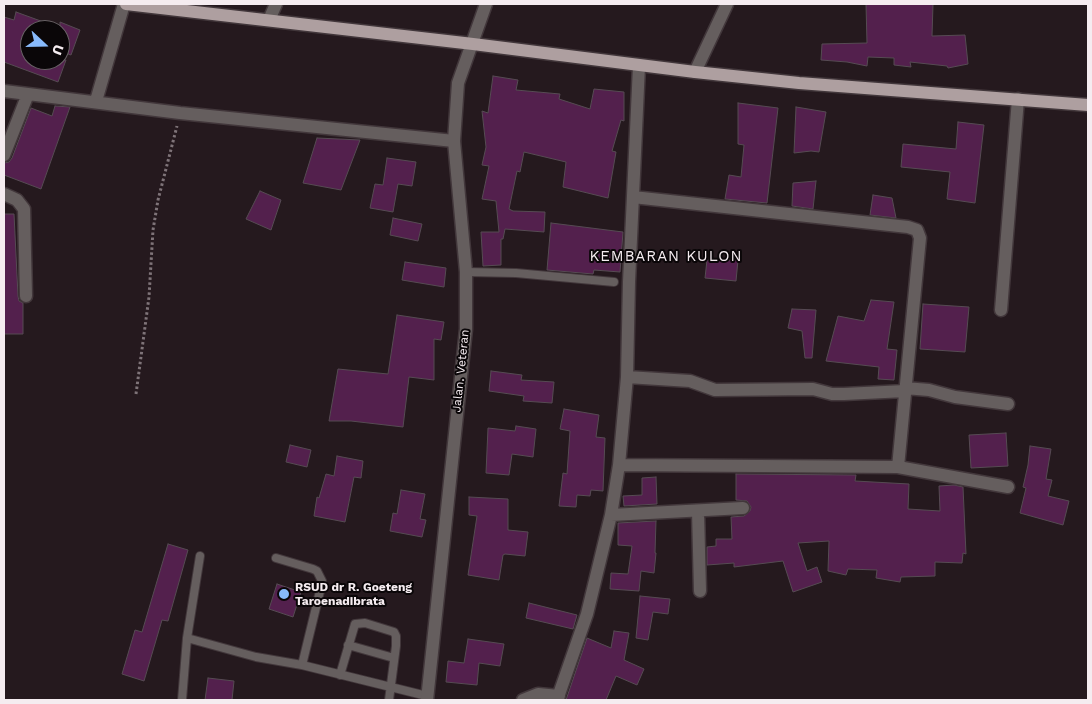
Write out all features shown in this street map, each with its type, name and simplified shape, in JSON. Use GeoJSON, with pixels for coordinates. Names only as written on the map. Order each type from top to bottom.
{"type":"FeatureCollection","features":[{"type":"Feature","properties":{"kind":"main road"},"geometry":{"type":"LineString","coordinates":[[125,4],[473,44],[695,72],[799,83],[1088,106]]}},
{"type":"Feature","properties":{"kind":"street"},"geometry":{"type":"LineString","coordinates":[[96,101],[125,4]]}},
{"type":"Feature","properties":{"kind":"street"},"geometry":{"type":"LineString","coordinates":[[269,20],[276,4]]}},
{"type":"Feature","properties":{"kind":"street","name":"Jalan. Veteran"},"geometry":{"type":"LineString","coordinates":[[427,698],[466,329],[466,272],[454,141],[458,84],[486,4]]}},
{"type":"Feature","properties":{"kind":"street"},"geometry":{"type":"LineString","coordinates":[[695,72],[727,4]]}},
{"type":"Feature","properties":{"kind":"street"},"geometry":{"type":"LineString","coordinates":[[523,700],[538,694],[558,698],[587,614],[611,515],[619,465],[627,377],[628,282],[639,66]]}},
{"type":"Feature","properties":{"kind":"street"},"geometry":{"type":"LineString","coordinates":[[4,91],[180,113],[454,141]]}},
{"type":"Feature","properties":{"kind":"street"},"geometry":{"type":"LineString","coordinates":[[4,155],[28,94]]}},
{"type":"Feature","properties":{"kind":"street"},"geometry":{"type":"LineString","coordinates":[[1001,310],[1018,99]]}},
{"type":"Feature","properties":{"kind":"street"},"geometry":{"type":"LineString","coordinates":[[4,194],[17,200],[24,209],[26,296]]}},
{"type":"Feature","properties":{"kind":"street"},"geometry":{"type":"LineString","coordinates":[[633,196],[917,230],[920,238],[898,467]]}},
{"type":"Feature","properties":{"kind":"street"},"geometry":{"type":"LineString","coordinates":[[627,377],[690,381],[715,390],[813,389],[832,394],[905,389],[929,390],[955,397],[1008,404]]}},
{"type":"Feature","properties":{"kind":"street"},"geometry":{"type":"LineString","coordinates":[[619,465],[898,467],[1008,487]]}},
{"type":"Feature","properties":{"kind":"street"},"geometry":{"type":"LineString","coordinates":[[611,515],[743,508]]}},
{"type":"Feature","properties":{"kind":"street"},"geometry":{"type":"LineString","coordinates":[[698,511],[700,591]]}},
{"type":"Feature","properties":{"kind":"lane"},"geometry":{"type":"LineString","coordinates":[[466,272],[516,272],[614,282]]}},
{"type":"Feature","properties":{"kind":"lane"},"geometry":{"type":"LineString","coordinates":[[182,700],[187,638],[200,556]]}},
{"type":"Feature","properties":{"kind":"lane"},"geometry":{"type":"LineString","coordinates":[[276,558],[317,571],[322,581],[302,665]]}},
{"type":"Feature","properties":{"kind":"lane"},"geometry":{"type":"LineString","coordinates":[[340,675],[356,624],[365,623],[394,632],[396,636],[390,700]]}},
{"type":"Feature","properties":{"kind":"lane"},"geometry":{"type":"LineString","coordinates":[[187,638],[256,657],[302,665],[391,687],[427,698]]}},
{"type":"Feature","properties":{"kind":"lane"},"geometry":{"type":"LineString","coordinates":[[348,645],[394,658]]}},
{"type":"Feature","properties":{"kind":"path"},"geometry":{"type":"LineString","coordinates":[[136,394],[149,297],[153,230],[158,200],[180,113]]}},
{"type":"Feature","properties":{"kind":"building"},"geometry":{"type":"Polygon","coordinates":[[[866,4],[933,4],[932,36],[965,35],[968,64],[948,68],[947,66],[910,62],[911,67],[894,65],[894,58],[868,57],[867,66],[821,60],[822,44],[867,43],[866,4]]]}},
{"type":"Feature","properties":{"kind":"building"},"geometry":{"type":"Polygon","coordinates":[[[16,12],[38,20],[20,20],[20,68],[4,62],[4,17],[14,20],[16,12]]]}},
{"type":"Feature","properties":{"kind":"building"},"geometry":{"type":"Polygon","coordinates":[[[70,26],[80,30],[70,55],[70,26]]]}},
{"type":"Feature","properties":{"kind":"building"},"geometry":{"type":"Polygon","coordinates":[[[26,70],[62,70],[58,82],[26,70]]]}},
{"type":"Feature","properties":{"kind":"building"},"geometry":{"type":"Polygon","coordinates":[[[493,76],[518,80],[516,90],[560,94],[559,99],[590,109],[594,89],[624,92],[624,121],[621,120],[612,151],[616,152],[608,198],[563,187],[566,162],[524,152],[520,172],[517,171],[509,209],[513,211],[545,212],[544,232],[505,229],[503,239],[501,239],[501,265],[483,266],[481,232],[499,232],[496,201],[482,199],[489,166],[482,165],[486,147],[482,111],[488,113],[493,76]]]}},
{"type":"Feature","properties":{"kind":"building"},"geometry":{"type":"Polygon","coordinates":[[[738,103],[778,108],[767,203],[725,199],[729,175],[741,177],[744,145],[738,144],[738,103]]]}},
{"type":"Feature","properties":{"kind":"building"},"geometry":{"type":"Polygon","coordinates":[[[55,106],[70,107],[41,189],[4,175],[4,163],[9,162],[12,158],[31,108],[52,116],[55,106]]]}},
{"type":"Feature","properties":{"kind":"building"},"geometry":{"type":"Polygon","coordinates":[[[796,107],[826,112],[819,152],[794,153],[796,107]]]}},
{"type":"Feature","properties":{"kind":"building"},"geometry":{"type":"Polygon","coordinates":[[[958,122],[984,125],[975,203],[947,199],[950,172],[901,167],[903,144],[956,149],[958,122]]]}},
{"type":"Feature","properties":{"kind":"building"},"geometry":{"type":"Polygon","coordinates":[[[317,138],[360,140],[341,190],[303,183],[317,138]]]}},
{"type":"Feature","properties":{"kind":"building"},"geometry":{"type":"Polygon","coordinates":[[[387,158],[416,162],[412,186],[398,184],[393,212],[370,208],[375,184],[383,185],[387,158]]]}},
{"type":"Feature","properties":{"kind":"building"},"geometry":{"type":"Polygon","coordinates":[[[816,181],[813,209],[792,206],[793,183],[816,181]]]}},
{"type":"Feature","properties":{"kind":"building"},"geometry":{"type":"Polygon","coordinates":[[[260,191],[281,200],[271,230],[246,219],[260,191]]]}},
{"type":"Feature","properties":{"kind":"building"},"geometry":{"type":"Polygon","coordinates":[[[873,195],[892,198],[896,218],[870,215],[873,195]]]}},
{"type":"Feature","properties":{"kind":"building"},"geometry":{"type":"Polygon","coordinates":[[[4,214],[14,214],[18,296],[19,301],[23,303],[23,334],[4,334],[4,214]]]}},
{"type":"Feature","properties":{"kind":"building"},"geometry":{"type":"Polygon","coordinates":[[[393,218],[422,224],[418,241],[390,235],[393,218]]]}},
{"type":"Feature","properties":{"kind":"building"},"geometry":{"type":"Polygon","coordinates":[[[551,223],[623,232],[620,272],[594,270],[593,274],[547,270],[551,223]]]}},
{"type":"Feature","properties":{"kind":"building"},"geometry":{"type":"Polygon","coordinates":[[[707,260],[738,260],[736,281],[705,278],[707,260]]]}},
{"type":"Feature","properties":{"kind":"building"},"geometry":{"type":"Polygon","coordinates":[[[405,262],[446,268],[444,287],[402,280],[405,262]]]}},
{"type":"Feature","properties":{"kind":"building"},"geometry":{"type":"Polygon","coordinates":[[[871,300],[894,302],[887,349],[897,350],[894,380],[878,379],[879,367],[826,361],[838,316],[864,321],[871,300]]]}},
{"type":"Feature","properties":{"kind":"building"},"geometry":{"type":"Polygon","coordinates":[[[923,304],[969,307],[965,352],[920,349],[923,304]]]}},
{"type":"Feature","properties":{"kind":"building"},"geometry":{"type":"Polygon","coordinates":[[[792,309],[816,310],[812,358],[805,358],[802,331],[788,328],[792,309]]]}},
{"type":"Feature","properties":{"kind":"building"},"geometry":{"type":"Polygon","coordinates":[[[397,315],[444,322],[441,340],[434,339],[434,380],[409,377],[403,427],[351,421],[329,421],[338,369],[388,374],[397,315]]]}},
{"type":"Feature","properties":{"kind":"building"},"geometry":{"type":"Polygon","coordinates":[[[491,371],[522,375],[521,380],[554,382],[552,403],[523,401],[524,396],[489,391],[491,371]]]}},
{"type":"Feature","properties":{"kind":"building"},"geometry":{"type":"Polygon","coordinates":[[[564,409],[599,415],[596,437],[605,438],[603,491],[591,490],[590,496],[577,495],[576,507],[559,506],[563,473],[567,474],[570,431],[560,429],[564,409]]]}},
{"type":"Feature","properties":{"kind":"building"},"geometry":{"type":"Polygon","coordinates":[[[516,426],[536,429],[533,457],[512,454],[509,475],[486,473],[488,428],[515,431],[516,426]]]}},
{"type":"Feature","properties":{"kind":"building"},"geometry":{"type":"Polygon","coordinates":[[[1006,433],[1008,466],[971,468],[969,435],[1006,433]]]}},
{"type":"Feature","properties":{"kind":"building"},"geometry":{"type":"Polygon","coordinates":[[[290,445],[311,450],[307,467],[286,462],[290,445]]]}},
{"type":"Feature","properties":{"kind":"building"},"geometry":{"type":"Polygon","coordinates":[[[1030,446],[1051,449],[1046,479],[1052,480],[1048,496],[1069,501],[1063,525],[1020,513],[1026,488],[1023,487],[1030,446]]]}},
{"type":"Feature","properties":{"kind":"building"},"geometry":{"type":"Polygon","coordinates":[[[337,456],[363,461],[361,478],[354,477],[345,522],[314,516],[317,497],[319,498],[326,474],[334,476],[337,456]]]}},
{"type":"Feature","properties":{"kind":"building"},"geometry":{"type":"Polygon","coordinates":[[[736,474],[856,475],[855,481],[909,484],[908,509],[940,511],[939,486],[954,485],[963,487],[966,554],[963,553],[962,563],[935,562],[935,576],[901,577],[900,582],[876,578],[877,570],[848,569],[846,575],[828,571],[829,541],[798,543],[807,571],[817,567],[822,582],[793,592],[783,561],[734,567],[734,563],[707,565],[707,547],[716,546],[716,539],[732,539],[731,517],[744,516],[750,511],[751,507],[747,501],[736,500],[736,474]]]}},
{"type":"Feature","properties":{"kind":"building"},"geometry":{"type":"Polygon","coordinates":[[[656,477],[657,504],[624,506],[623,496],[642,495],[642,478],[656,477]]]}},
{"type":"Feature","properties":{"kind":"building"},"geometry":{"type":"Polygon","coordinates":[[[401,490],[425,494],[420,519],[426,520],[422,537],[390,531],[393,513],[397,514],[401,490]]]}},
{"type":"Feature","properties":{"kind":"building"},"geometry":{"type":"Polygon","coordinates":[[[469,497],[508,499],[508,530],[528,532],[525,556],[503,555],[499,580],[468,575],[477,516],[469,515],[469,497]]]}},
{"type":"Feature","properties":{"kind":"building"},"geometry":{"type":"Polygon","coordinates":[[[656,521],[654,573],[641,571],[639,591],[610,589],[611,573],[628,574],[632,546],[618,545],[618,523],[656,521]]]}},
{"type":"Feature","properties":{"kind":"building"},"geometry":{"type":"Polygon","coordinates":[[[168,544],[188,550],[168,621],[162,620],[144,681],[122,674],[135,630],[142,632],[168,544]]]}},
{"type":"Feature","properties":{"kind":"building"},"geometry":{"type":"Polygon","coordinates":[[[277,584],[301,592],[293,617],[269,609],[277,584]]]}},
{"type":"Feature","properties":{"kind":"building"},"geometry":{"type":"Polygon","coordinates":[[[640,596],[670,599],[668,614],[653,612],[648,640],[636,638],[640,596]]]}},
{"type":"Feature","properties":{"kind":"building"},"geometry":{"type":"Polygon","coordinates":[[[529,603],[577,615],[573,629],[526,618],[529,603]]]}},
{"type":"Feature","properties":{"kind":"building"},"geometry":{"type":"Polygon","coordinates":[[[614,631],[629,633],[624,660],[644,669],[637,685],[616,676],[606,700],[566,700],[587,638],[611,648],[614,631]]]}},
{"type":"Feature","properties":{"kind":"building"},"geometry":{"type":"Polygon","coordinates":[[[468,639],[504,644],[500,666],[479,663],[477,685],[446,682],[448,661],[464,663],[468,639]]]}},
{"type":"Feature","properties":{"kind":"building"},"geometry":{"type":"Polygon","coordinates":[[[208,678],[234,681],[232,700],[205,700],[208,678]]]}},
{"type":"Feature","properties":{"kind":"place","name":"RSUD dr R. Goeteng Taroenadibrata"},"geometry":{"type":"Point","coordinates":[284,594]}},
{"type":"Feature","properties":{"kind":"district","name":"KEMBARAN KULON"},"geometry":{"type":"Point","coordinates":[666,257]}}]}
